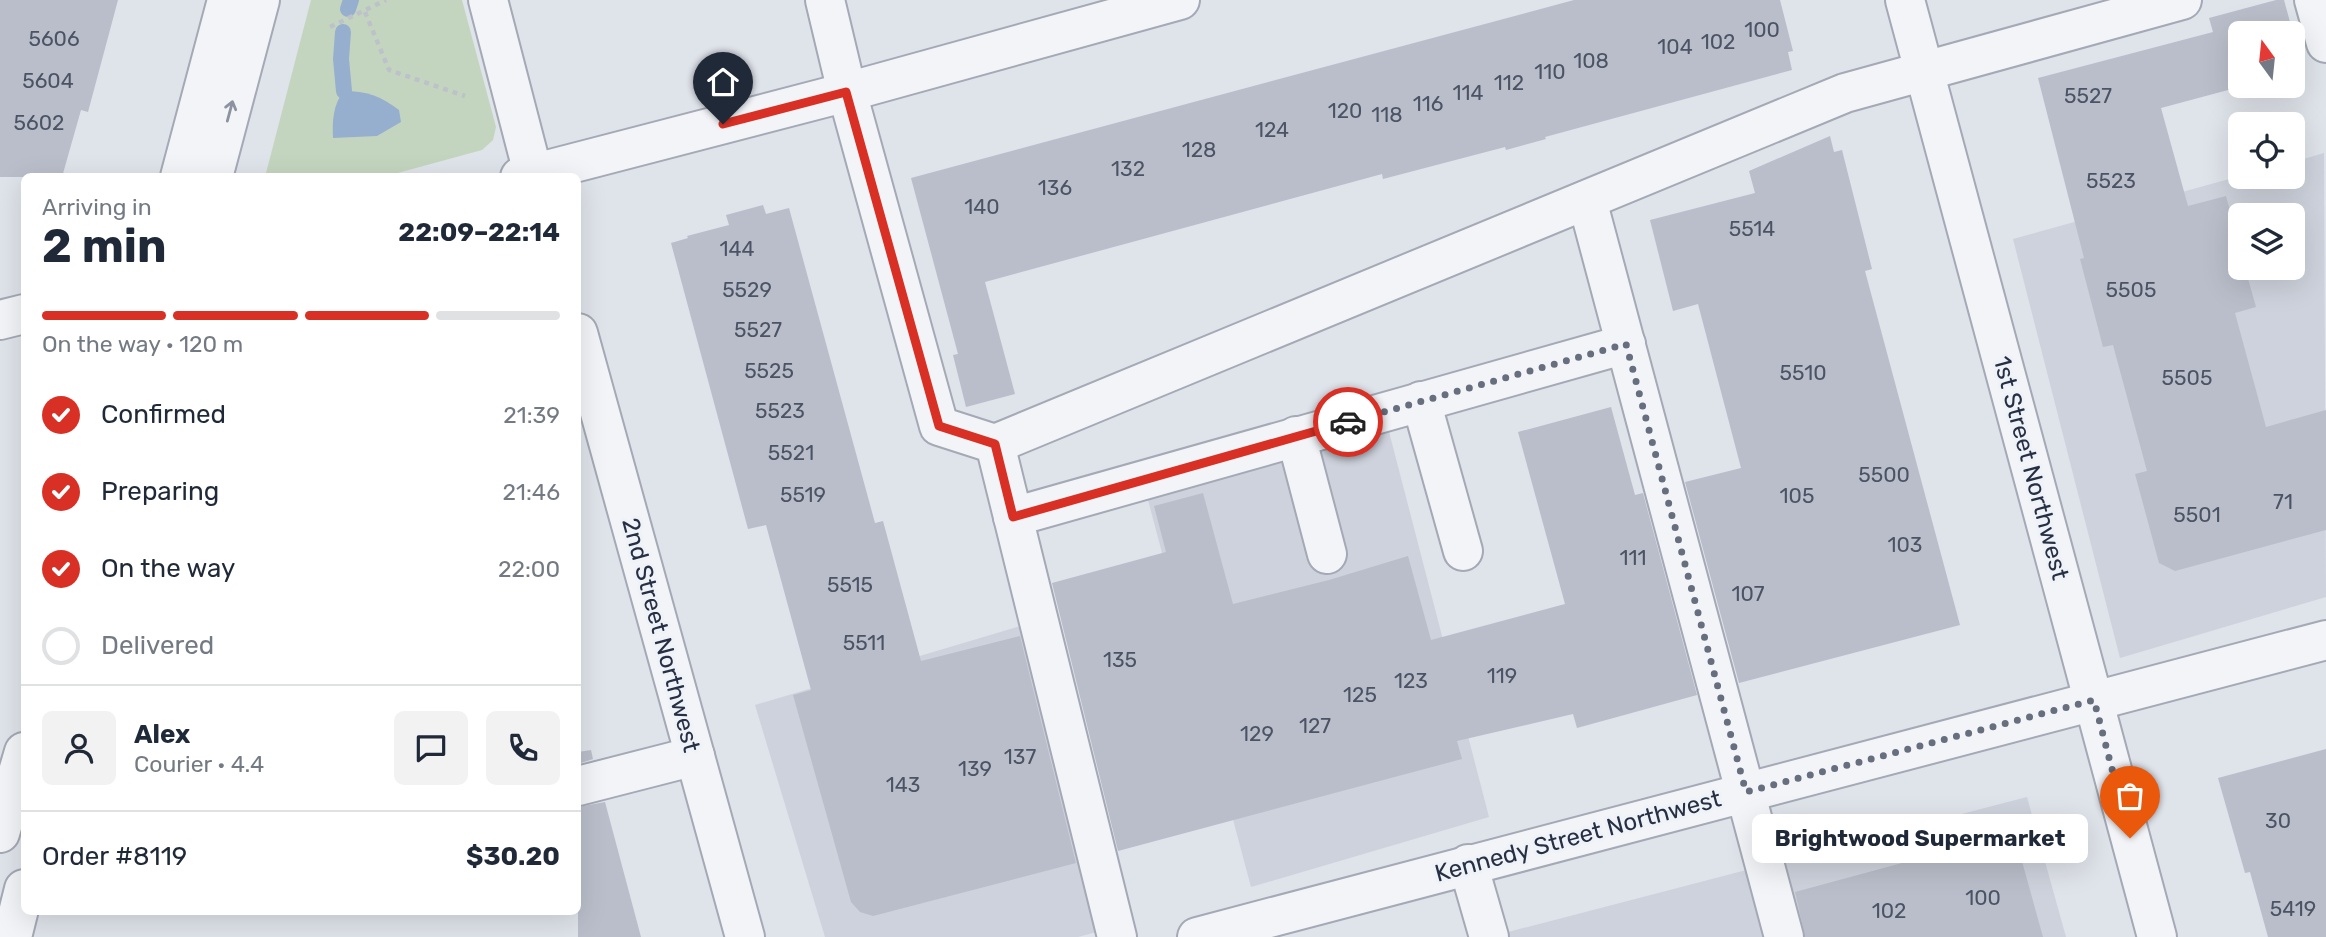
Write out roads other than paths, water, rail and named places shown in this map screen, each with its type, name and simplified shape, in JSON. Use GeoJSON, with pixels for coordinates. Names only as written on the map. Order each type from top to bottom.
{"type":"FeatureCollection","features":[{"type":"Feature","properties":{"kind":"street"},"geometry":{"type":"LineString","coordinates":[[181,173],[227,0]]}},
{"type":"Feature","properties":{"kind":"street"},"geometry":{"type":"LineString","coordinates":[[214,173],[260,0]]}},
{"type":"Feature","properties":{"kind":"street"},"geometry":{"type":"LineString","coordinates":[[488,0],[528,173]]}},
{"type":"Feature","properties":{"kind":"street"},"geometry":{"type":"LineString","coordinates":[[825,0],[846,92],[939,426],[995,444],[1845,93],[2182,0]]}},
{"type":"Feature","properties":{"kind":"street"},"geometry":{"type":"LineString","coordinates":[[540,173],[1180,0]]}},
{"type":"Feature","properties":{"kind":"street","name":"1st Street Northwest"},"geometry":{"type":"LineString","coordinates":[[1905,0],[2157,937]]}},
{"type":"Feature","properties":{"kind":"street"},"geometry":{"type":"LineString","coordinates":[[2314,0],[2326,43]]}},
{"type":"Feature","properties":{"kind":"street"},"geometry":{"type":"LineString","coordinates":[[1587,200],[1784,937]]}},
{"type":"Feature","properties":{"kind":"street"},"geometry":{"type":"LineString","coordinates":[[0,320],[21,315]]}},
{"type":"Feature","properties":{"kind":"street"},"geometry":{"type":"LineString","coordinates":[[1013,517],[1626,344]]}},
{"type":"Feature","properties":{"kind":"street","name":"2nd Street Northwest"},"geometry":{"type":"LineString","coordinates":[[581,356],[593,452],[695,757],[745,937]]}},
{"type":"Feature","properties":{"kind":"street"},"geometry":{"type":"LineString","coordinates":[[1421,401],[1463,551]]}},
{"type":"Feature","properties":{"kind":"street"},"geometry":{"type":"LineString","coordinates":[[1296,436],[1327,554]]}},
{"type":"Feature","properties":{"kind":"street"},"geometry":{"type":"LineString","coordinates":[[995,444],[1117,937]]}},
{"type":"Feature","properties":{"kind":"street","name":"Kennedy Street Northwest"},"geometry":{"type":"LineString","coordinates":[[1197,937],[2326,640]]}},
{"type":"Feature","properties":{"kind":"street"},"geometry":{"type":"LineString","coordinates":[[581,785],[695,757]]}},
{"type":"Feature","properties":{"kind":"street"},"geometry":{"type":"LineString","coordinates":[[0,833],[21,762]]}},
{"type":"Feature","properties":{"kind":"street"},"geometry":{"type":"LineString","coordinates":[[1468,864],[1489,937]]}},
{"type":"Feature","properties":{"kind":"street"},"geometry":{"type":"LineString","coordinates":[[12,937],[21,901]]}},
{"type":"Feature","properties":{"kind":"water"},"geometry":{"type":"Polygon","coordinates":[[[344,91],[366,93],[386,101],[399,110],[401,122],[377,136],[333,138],[334,113],[344,91]]]}},
{"type":"Feature","properties":{"kind":"waterway"},"geometry":{"type":"LineString","coordinates":[[348,9],[351,0]]}},
{"type":"Feature","properties":{"kind":"waterway"},"geometry":{"type":"LineString","coordinates":[[343,32],[341,59],[344,91]]}},
{"type":"Feature","properties":{"kind":"place","name":"Brightwood Supermarket"},"geometry":{"type":"Point","coordinates":[2130,838]}}]}
